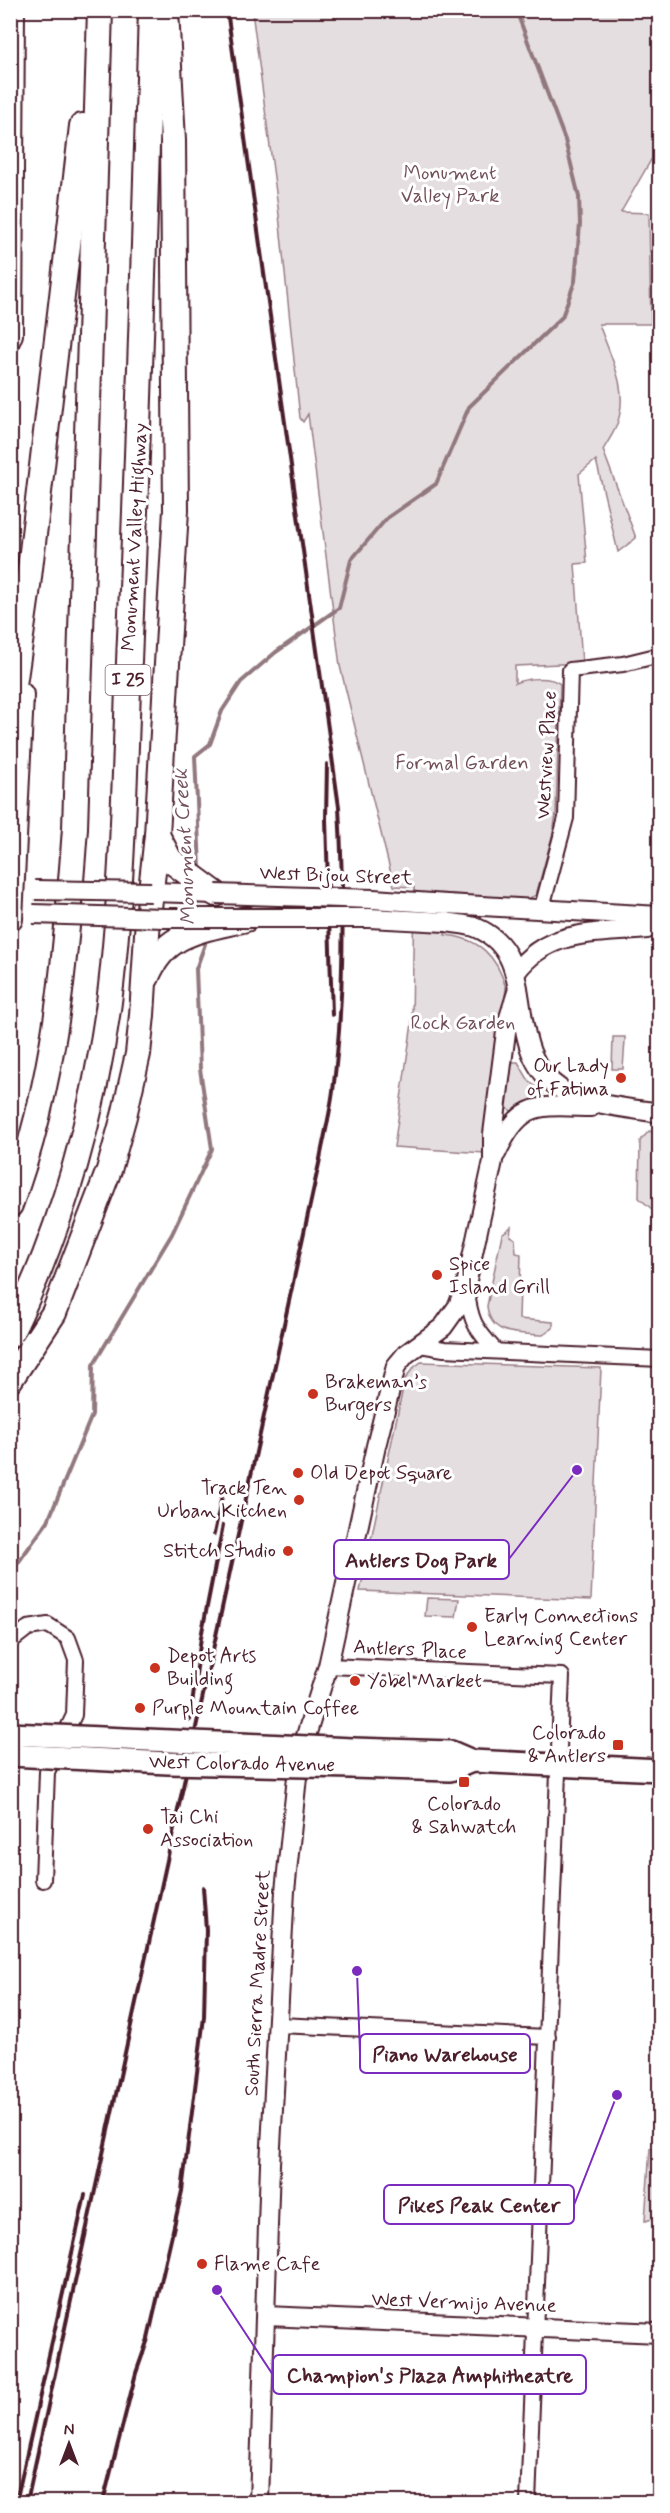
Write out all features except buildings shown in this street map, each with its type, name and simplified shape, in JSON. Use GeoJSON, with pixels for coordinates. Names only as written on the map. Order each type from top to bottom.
{"type":"FeatureCollection","features":[{"type":"Feature","properties":{"kind":"highway"},"geometry":{"type":"LineString","coordinates":[[10,713],[24,620],[80,148],[93,10]]}},
{"type":"Feature","properties":{"kind":"highway","name":"I 25"},"geometry":{"type":"LineString","coordinates":[[10,1205],[45,1085],[67,940],[78,748],[100,10]]}},
{"type":"Feature","properties":{"kind":"highway","name":"Monument Valley Highway"},"geometry":{"type":"LineString","coordinates":[[10,1335],[62,1208],[94,1083],[111,988],[120,875],[140,434],[151,10]]}},
{"type":"Feature","properties":{"kind":"highway"},"geometry":{"type":"LineString","coordinates":[[10,1380],[54,1313],[78,1254],[109,1170],[138,1054],[157,835],[176,510],[173,141],[166,10]]}},
{"type":"Feature","properties":{"kind":"highway"},"geometry":{"type":"LineString","coordinates":[[16,915],[19,889],[24,620]]}},
{"type":"Feature","properties":{"kind":"highway"},"geometry":{"type":"LineString","coordinates":[[157,835],[171,860],[216,894]]}},
{"type":"Feature","properties":{"kind":"highway"},"geometry":{"type":"LineString","coordinates":[[145,982],[159,954],[177,938],[248,918]]}},
{"type":"Feature","properties":{"kind":"main road","name":"West Colorado Avenue"},"geometry":{"type":"LineString","coordinates":[[10,1734],[353,1758]]}},
{"type":"Feature","properties":{"kind":"main road","name":"West Colorado Avenue"},"geometry":{"type":"LineString","coordinates":[[10,1755],[168,1763],[353,1758],[450,1752],[472,1761],[660,1770]]}},
{"type":"Feature","properties":{"kind":"street"},"geometry":{"type":"LineString","coordinates":[[11,346],[15,335],[14,149],[17,10]]}},
{"type":"Feature","properties":{"kind":"street","name":"Westview Place"},"geometry":{"type":"LineString","coordinates":[[541,911],[566,818],[570,670],[623,664],[660,655]]}},
{"type":"Feature","properties":{"kind":"street","name":"West Bijou Street"},"geometry":{"type":"LineString","coordinates":[[19,889],[373,898],[446,913]]}},
{"type":"Feature","properties":{"kind":"street","name":"West Bijou Street"},"geometry":{"type":"LineString","coordinates":[[16,915],[148,918],[369,918],[446,913],[541,911],[660,916]]}},
{"type":"Feature","properties":{"kind":"street"},"geometry":{"type":"LineString","coordinates":[[446,913],[476,927],[502,946],[517,981],[521,1018],[528,1047],[541,1071],[563,1091],[622,1107],[660,1113]]}},
{"type":"Feature","properties":{"kind":"street"},"geometry":{"type":"LineString","coordinates":[[493,1161],[493,1134],[507,1024],[517,981],[528,956],[556,939],[647,929],[660,922]]}},
{"type":"Feature","properties":{"kind":"street"},"geometry":{"type":"LineString","coordinates":[[493,1161],[506,1131],[517,1118],[537,1108],[622,1107]]}},
{"type":"Feature","properties":{"kind":"street","name":"South Sierra Madre Street"},"geometry":{"type":"LineString","coordinates":[[259,2502],[270,2164],[285,1891],[299,1758],[328,1666],[393,1376],[400,1360],[443,1328],[458,1306],[466,1286],[493,1161]]}},
{"type":"Feature","properties":{"kind":"street"},"geometry":{"type":"LineString","coordinates":[[466,1286],[470,1317],[475,1327],[496,1351]]}},
{"type":"Feature","properties":{"kind":"street"},"geometry":{"type":"LineString","coordinates":[[420,1345],[660,1359]]}},
{"type":"Feature","properties":{"kind":"street"},"geometry":{"type":"LineString","coordinates":[[10,1642],[28,1628],[42,1625],[55,1628],[68,1638],[76,1660],[74,1715],[47,1772],[43,1880]]}},
{"type":"Feature","properties":{"kind":"street","name":"Antlers Place"},"geometry":{"type":"LineString","coordinates":[[328,1666],[562,1676],[559,1765]]}},
{"type":"Feature","properties":{"kind":"street"},"geometry":{"type":"LineString","coordinates":[[528,2502],[559,1765]]}},
{"type":"Feature","properties":{"kind":"street"},"geometry":{"type":"LineString","coordinates":[[278,2025],[548,2037]]}},
{"type":"Feature","properties":{"kind":"street","name":"West Vermijo Avenue"},"geometry":{"type":"LineString","coordinates":[[266,2316],[660,2333]]}},
{"type":"Feature","properties":{"kind":"green space","name":"Monument Valley Park"},"geometry":{"type":"Polygon","coordinates":[[[252,11],[659,11],[659,152],[651,160],[621,212],[649,213],[651,324],[599,324],[617,373],[621,398],[617,424],[603,450],[636,538],[618,552],[596,460],[579,474],[587,563],[575,564],[582,663],[515,666],[515,683],[538,679],[556,681],[560,684],[556,814],[536,895],[526,900],[448,894],[445,935],[468,940],[485,951],[492,958],[506,988],[485,1153],[394,1147],[412,1023],[414,887],[394,886],[340,666],[308,414],[303,422],[300,418],[279,215],[252,11]]]}},
{"type":"Feature","properties":{"kind":"green space"},"geometry":{"type":"Polygon","coordinates":[[[613,1037],[625,1037],[623,1069],[612,1069],[613,1037]]]}},
{"type":"Feature","properties":{"kind":"green space"},"geometry":{"type":"Polygon","coordinates":[[[518,1062],[529,1081],[543,1093],[543,1097],[513,1112],[505,1107],[510,1065],[518,1062]]]}},
{"type":"Feature","properties":{"kind":"green space"},"geometry":{"type":"Polygon","coordinates":[[[649,1131],[659,1134],[659,1229],[653,1228],[653,1210],[639,1198],[640,1141],[649,1131]]]}},
{"type":"Feature","properties":{"kind":"green space"},"geometry":{"type":"Polygon","coordinates":[[[511,1227],[510,1236],[515,1239],[516,1253],[521,1254],[519,1319],[553,1322],[553,1328],[543,1335],[507,1331],[494,1323],[489,1316],[487,1306],[502,1234],[511,1227]]]}},
{"type":"Feature","properties":{"kind":"green space"},"geometry":{"type":"Polygon","coordinates":[[[421,1362],[601,1368],[591,1600],[360,1591],[405,1379],[421,1362]]]}},
{"type":"Feature","properties":{"kind":"green space"},"geometry":{"type":"Polygon","coordinates":[[[427,1598],[459,1599],[456,1617],[425,1616],[427,1598]]]}},
{"type":"Feature","properties":{"kind":"green space"},"geometry":{"type":"Polygon","coordinates":[[[650,2148],[659,2148],[659,2217],[645,2221],[650,2148]]]}},
{"type":"Feature","properties":{"kind":"waterway","name":"Monument Creek"},"geometry":{"type":"LineString","coordinates":[[200,869],[195,756],[210,744],[222,711],[241,682],[276,652],[339,608],[351,560],[387,518],[436,484],[469,407],[562,317],[575,281],[580,224],[579,197],[565,140],[516,10]]}},
{"type":"Feature","properties":{"kind":"waterway","name":"Monument Creek"},"geometry":{"type":"LineString","coordinates":[[10,1574],[48,1521],[92,1415],[93,1365],[172,1234],[212,1149],[200,1069],[196,969],[205,944],[204,937]]}},
{"type":"Feature","properties":{"kind":"railway"},"geometry":{"type":"LineString","coordinates":[[27,2502],[320,1159],[332,1100],[340,1020],[342,878],[339,807],[227,10]]}},
{"type":"Feature","properties":{"kind":"railway"},"geometry":{"type":"LineString","coordinates":[[327,764],[326,819],[332,1015]]}},
{"type":"Feature","properties":{"kind":"railway"},"geometry":{"type":"LineString","coordinates":[[214,1534],[222,1496]]}},
{"type":"Feature","properties":{"kind":"railway"},"geometry":{"type":"LineString","coordinates":[[190,1720],[201,1637],[223,1525]]}},
{"type":"Feature","properties":{"kind":"railway"},"geometry":{"type":"LineString","coordinates":[[103,2502],[136,2373],[148,2339],[182,2191],[204,2017],[206,1930],[203,1887]]}},
{"type":"Feature","properties":{"kind":"railway"},"geometry":{"type":"LineString","coordinates":[[16,2502],[85,2195]]}},
{"type":"Feature","properties":{"kind":"place","name":"Our Lady of Fatima"},"geometry":{"type":"Point","coordinates":[621,1078]}},
{"type":"Feature","properties":{"kind":"place","name":"Spice Island Grill"},"geometry":{"type":"Point","coordinates":[437,1275]}},
{"type":"Feature","properties":{"kind":"place","name":"Brakeman’s Burgers"},"geometry":{"type":"Point","coordinates":[313,1394]}},
{"type":"Feature","properties":{"kind":"place","name":"Antlers Dog Park"},"geometry":{"type":"Point","coordinates":[577,1470]}},
{"type":"Feature","properties":{"kind":"place","name":"Old Depot Square"},"geometry":{"type":"Point","coordinates":[298,1473]}},
{"type":"Feature","properties":{"kind":"place","name":"Track Ten Urban Kitchen"},"geometry":{"type":"Point","coordinates":[299,1500]}},
{"type":"Feature","properties":{"kind":"place","name":"Stitch Studio"},"geometry":{"type":"Point","coordinates":[288,1551]}},
{"type":"Feature","properties":{"kind":"place","name":"Early Connections Learning Center"},"geometry":{"type":"Point","coordinates":[472,1627]}},
{"type":"Feature","properties":{"kind":"place","name":"Depot Arts Building"},"geometry":{"type":"Point","coordinates":[155,1668]}},
{"type":"Feature","properties":{"kind":"place","name":"Yobel Market"},"geometry":{"type":"Point","coordinates":[355,1681]}},
{"type":"Feature","properties":{"kind":"place","name":"Purple Mountain Coffee"},"geometry":{"type":"Point","coordinates":[140,1708]}},
{"type":"Feature","properties":{"kind":"place","name":"Colorado & Antlers"},"geometry":{"type":"Point","coordinates":[618,1745]}},
{"type":"Feature","properties":{"kind":"place","name":"Colorado & Sahwatch"},"geometry":{"type":"Point","coordinates":[464,1782]}},
{"type":"Feature","properties":{"kind":"place","name":"Tai Chi Association"},"geometry":{"type":"Point","coordinates":[148,1829]}},
{"type":"Feature","properties":{"kind":"place","name":"Piano Warehouse"},"geometry":{"type":"Point","coordinates":[357,1971]}},
{"type":"Feature","properties":{"kind":"place","name":"Pikes Peak Center"},"geometry":{"type":"Point","coordinates":[617,2095]}},
{"type":"Feature","properties":{"kind":"place","name":"Flame Cafe"},"geometry":{"type":"Point","coordinates":[202,2264]}},
{"type":"Feature","properties":{"kind":"place","name":"Champion's Plaza Amphitheatre"},"geometry":{"type":"Point","coordinates":[217,2290]}},
{"type":"Feature","properties":{"kind":"park label","name":"Formal Garden"},"geometry":{"type":"Point","coordinates":[462,763]}},
{"type":"Feature","properties":{"kind":"park label","name":"Rock Garden"},"geometry":{"type":"Point","coordinates":[463,1023]}}]}
